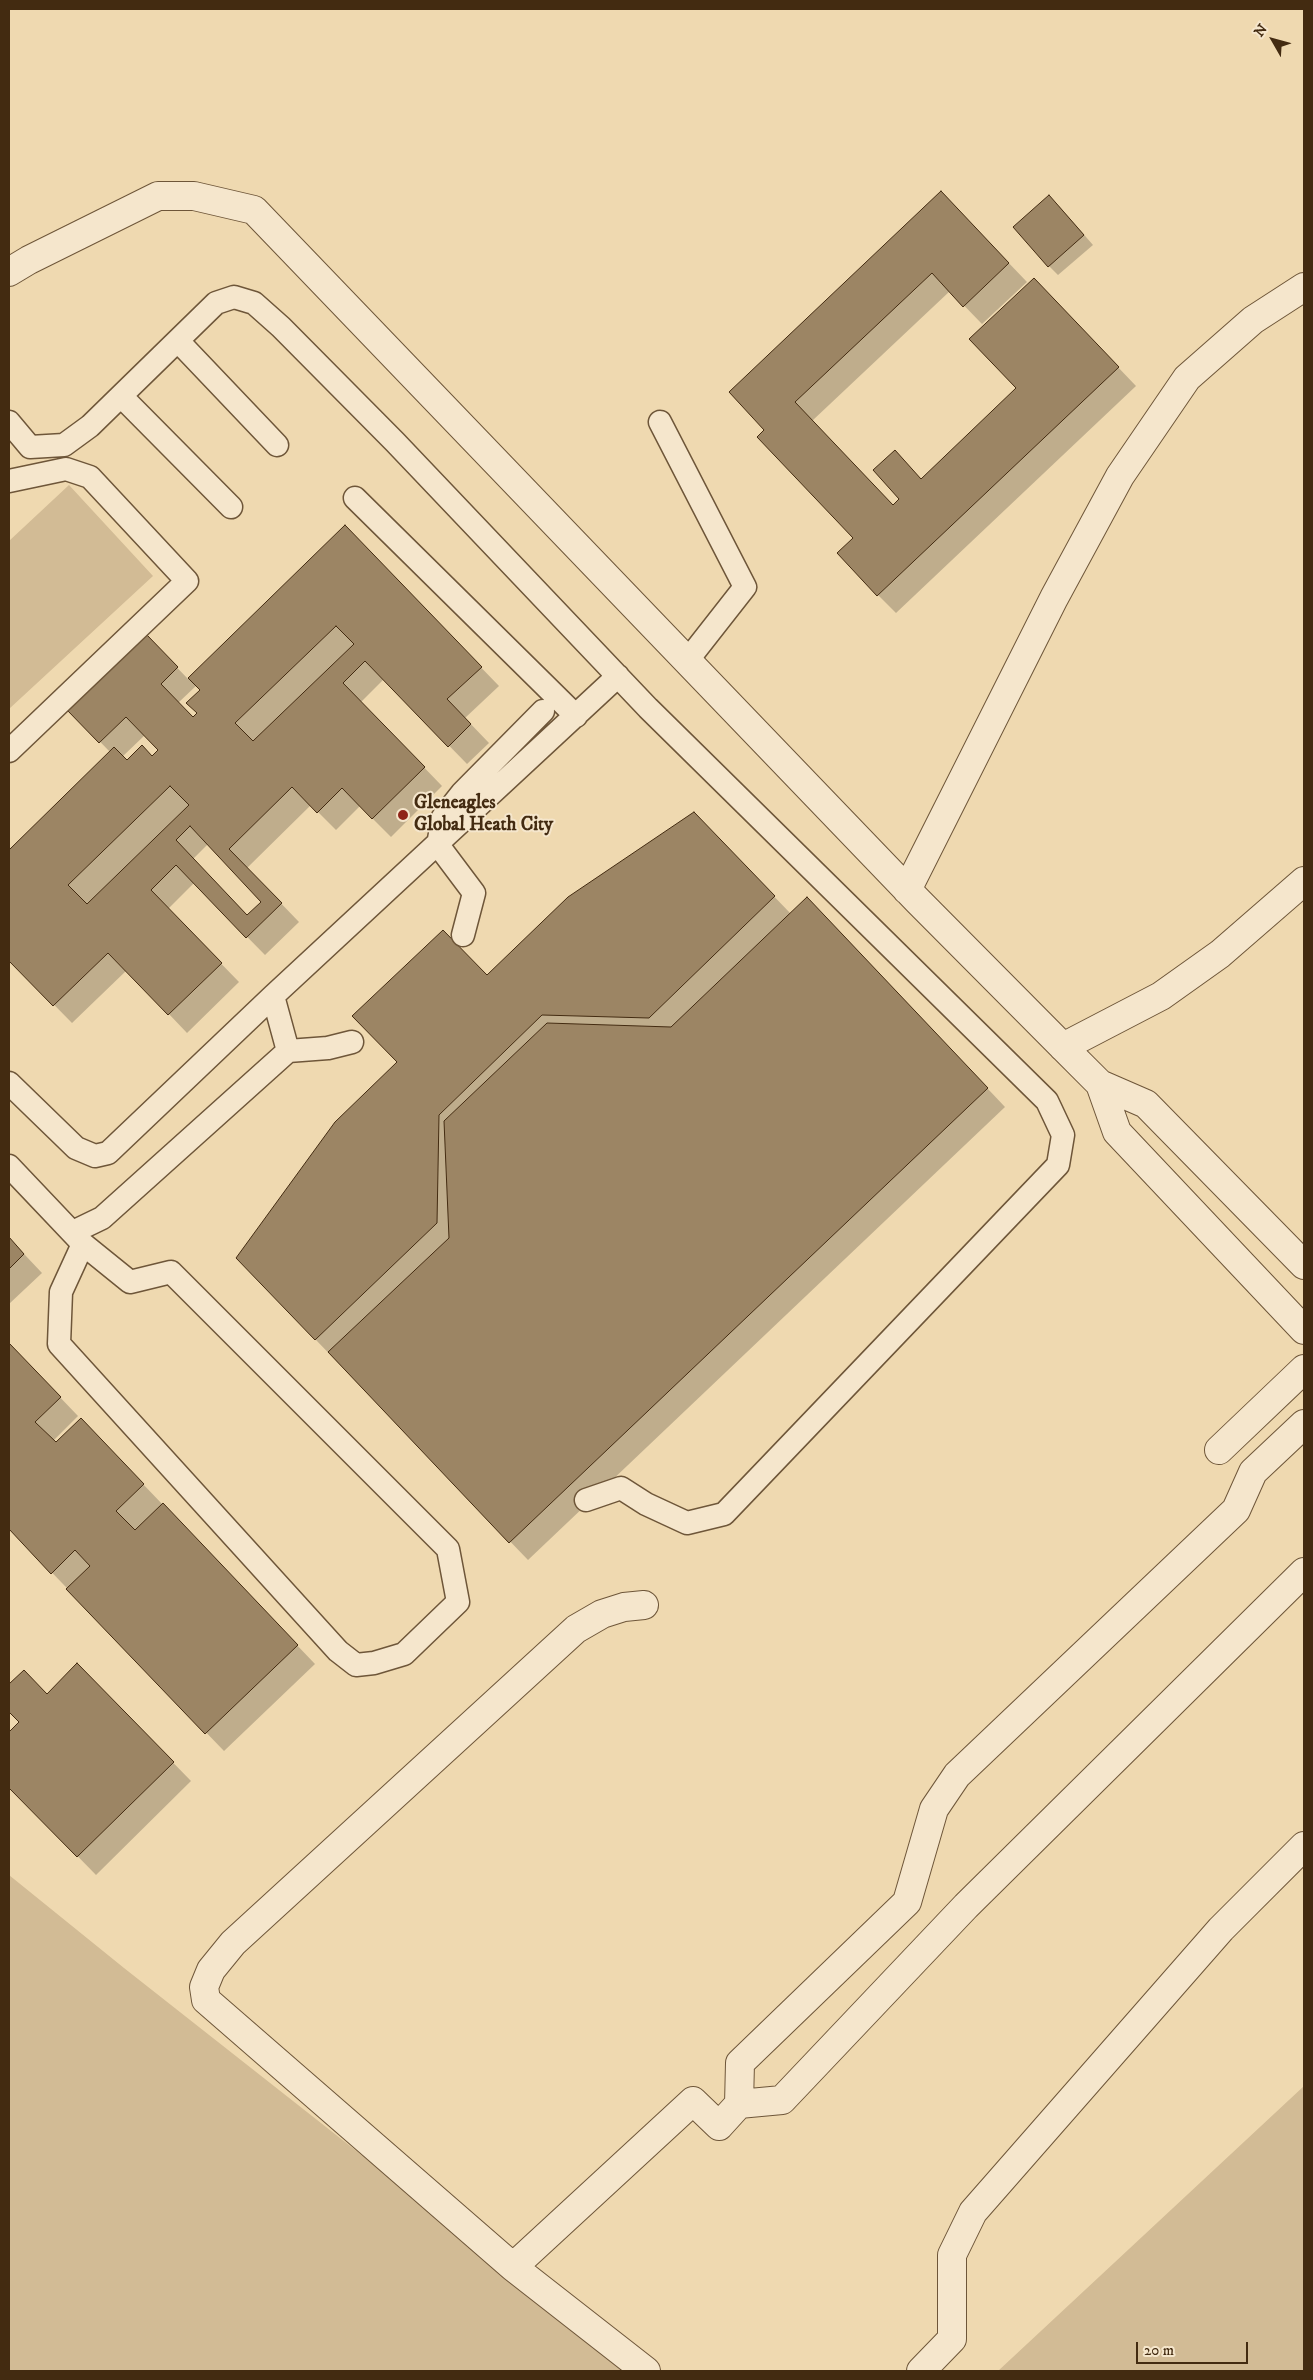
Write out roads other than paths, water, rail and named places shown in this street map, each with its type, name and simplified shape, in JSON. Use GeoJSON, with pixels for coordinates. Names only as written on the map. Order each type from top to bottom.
{"type":"FeatureCollection","features":[{"type":"Feature","properties":{"kind":"street"},"geometry":{"type":"LineString","coordinates":[[9,272],[29,260],[158,196],[194,196],[254,210],[908,890],[1063,1047],[1100,1084],[1146,1104],[1304,1265]]}},
{"type":"Feature","properties":{"kind":"street"},"geometry":{"type":"LineString","coordinates":[[908,890],[1054,598],[1120,476],[1186,378],[1253,320],[1304,287]]}},
{"type":"Feature","properties":{"kind":"street"},"geometry":{"type":"LineString","coordinates":[[1063,1047],[1161,996],[1220,954],[1304,881]]}},
{"type":"Feature","properties":{"kind":"street"},"geometry":{"type":"LineString","coordinates":[[1100,1084],[1117,1132],[1304,1330]]}},
{"type":"Feature","properties":{"kind":"street"},"geometry":{"type":"LineString","coordinates":[[1219,1450],[1304,1369]]}},
{"type":"Feature","properties":{"kind":"street"},"geometry":{"type":"LineString","coordinates":[[513,2267],[693,2100],[719,2126],[739,2104],[740,2063],[907,1902],[934,1809],[958,1775],[1236,1510],[1253,1472],[1304,1424]]}},
{"type":"Feature","properties":{"kind":"street"},"geometry":{"type":"LineString","coordinates":[[739,2104],[782,2100],[966,1906],[1304,1572]]}},
{"type":"Feature","properties":{"kind":"street"},"geometry":{"type":"LineString","coordinates":[[644,1605],[624,1607],[602,1614],[576,1629],[234,1943],[211,1970],[204,1986],[206,2000],[513,2267],[646,2371]]}},
{"type":"Feature","properties":{"kind":"street"},"geometry":{"type":"LineString","coordinates":[[921,2371],[952,2339],[952,2255],[973,2212],[1221,1929],[1304,1846]]}},
{"type":"Feature","properties":{"kind":"lane"},"geometry":{"type":"LineString","coordinates":[[9,422],[30,447],[64,445],[90,426],[216,303],[234,296],[254,303],[281,327],[395,442],[618,676],[1047,1101],[1063,1135],[1058,1165],[724,1514],[687,1523],[646,1504],[621,1488],[586,1500]]}},
{"type":"Feature","properties":{"kind":"lane"},"geometry":{"type":"LineString","coordinates":[[178,341],[277,445]]}},
{"type":"Feature","properties":{"kind":"lane"},"geometry":{"type":"LineString","coordinates":[[121,396],[231,507]]}},
{"type":"Feature","properties":{"kind":"lane"},"geometry":{"type":"LineString","coordinates":[[660,422],[745,587],[687,661]]}},
{"type":"Feature","properties":{"kind":"lane"},"geometry":{"type":"LineString","coordinates":[[9,481],[66,469],[90,477],[187,581],[9,751]]}},
{"type":"Feature","properties":{"kind":"lane"},"geometry":{"type":"LineString","coordinates":[[355,498],[576,716]]}},
{"type":"Feature","properties":{"kind":"lane"},"geometry":{"type":"LineString","coordinates":[[9,1082],[76,1148],[95,1156],[108,1152],[618,676]]}},
{"type":"Feature","properties":{"kind":"lane"},"geometry":{"type":"LineString","coordinates":[[463,935],[474,893],[438,845],[443,818],[462,793],[543,711]]}},
{"type":"Feature","properties":{"kind":"lane"},"geometry":{"type":"LineString","coordinates":[[273,996],[288,1052]]}},
{"type":"Feature","properties":{"kind":"lane"},"geometry":{"type":"LineString","coordinates":[[9,1166],[78,1238],[130,1282],[171,1272],[448,1549],[458,1602],[404,1654],[374,1663],[356,1665],[338,1652],[59,1344],[61,1292],[78,1238],[288,1052],[328,1048],[352,1042]]}},
{"type":"Feature","properties":{"kind":"place","name":"Gleneagles Global Heath City"},"geometry":{"type":"Point","coordinates":[403,815]}}]}
